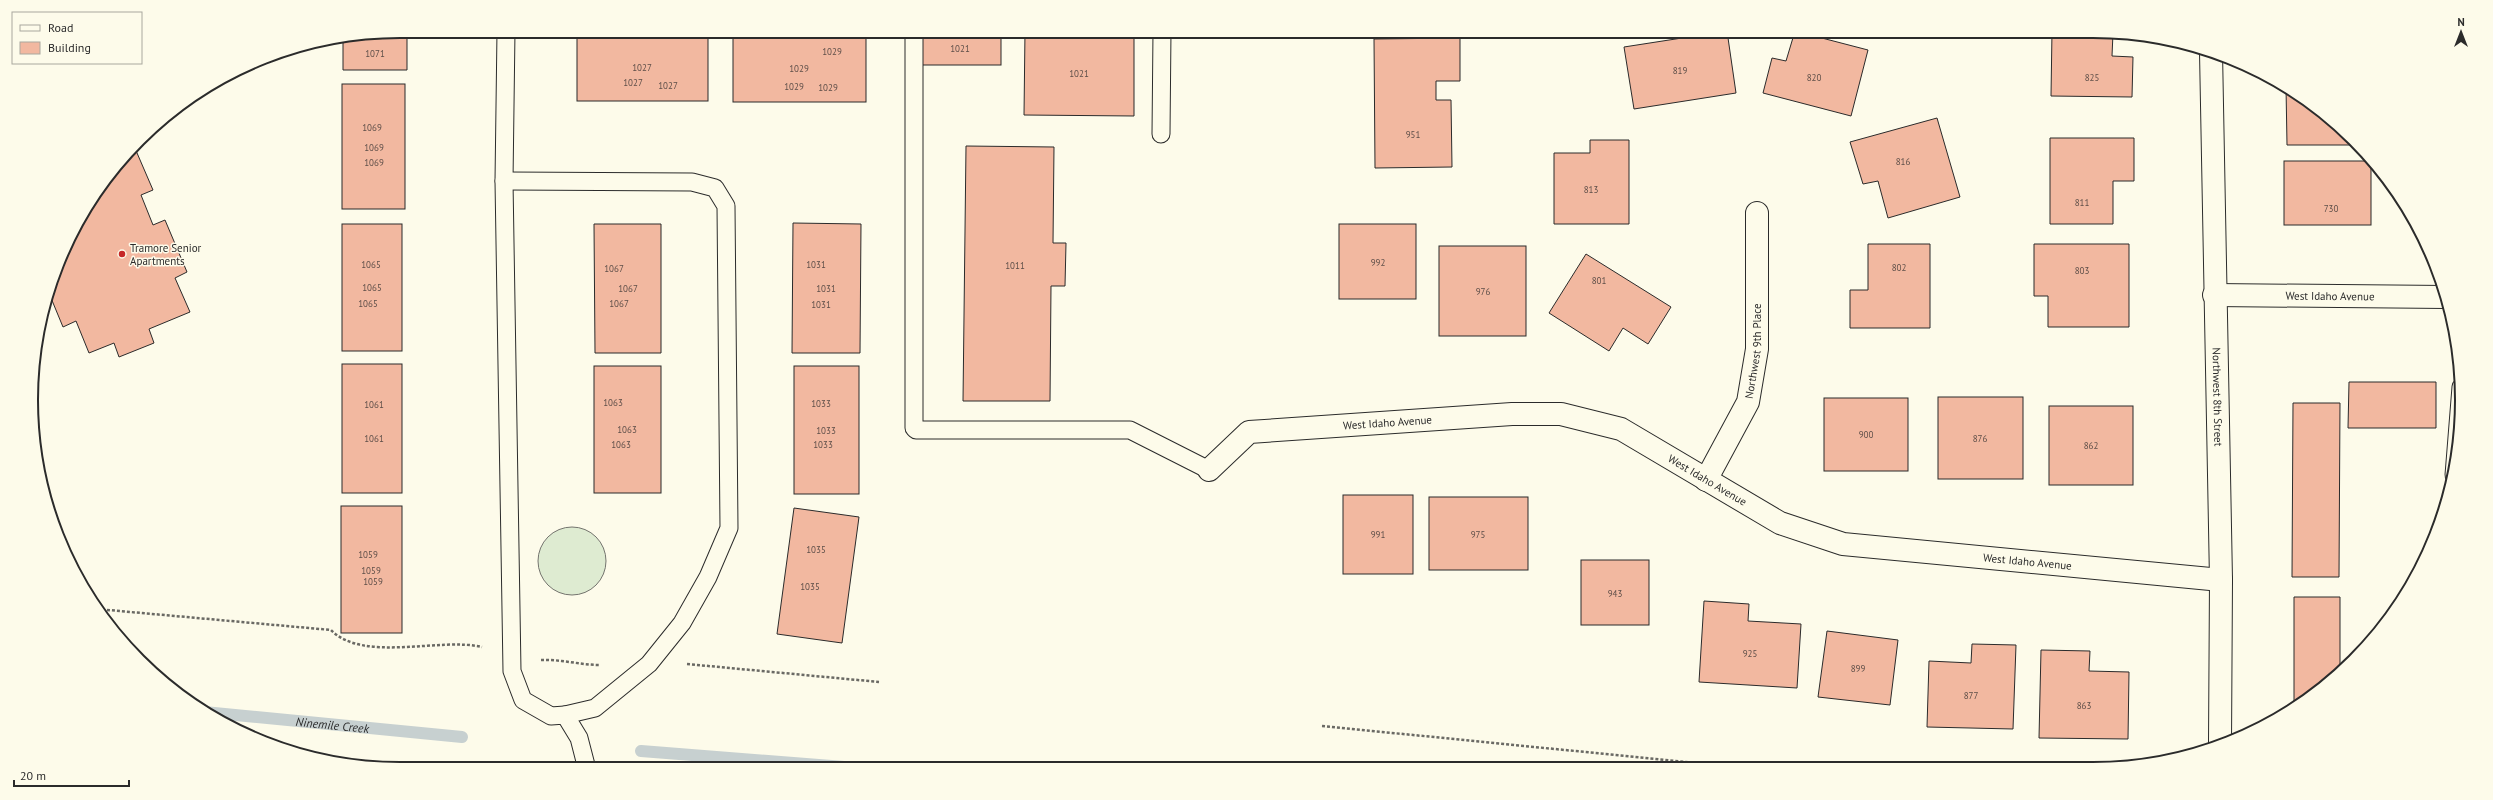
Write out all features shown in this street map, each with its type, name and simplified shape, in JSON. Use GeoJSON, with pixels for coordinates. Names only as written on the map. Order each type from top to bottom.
{"type":"FeatureCollection","features":[{"type":"Feature","properties":{"kind":"street","name":"Northwest 8th Street"},"geometry":{"type":"LineString","coordinates":[[2211,58],[2214,295],[2221,580],[2220,739]]}},
{"type":"Feature","properties":{"kind":"street","name":"Northwest 9th Place"},"geometry":{"type":"LineString","coordinates":[[1706,480],[1748,402],[1757,349],[1757,213]]}},
{"type":"Feature","properties":{"kind":"street","name":"West Idaho Avenue"},"geometry":{"type":"LineString","coordinates":[[2214,295],[2440,298]]}},
{"type":"Feature","properties":{"kind":"street","name":"West Idaho Avenue"},"geometry":{"type":"LineString","coordinates":[[1208,470],[1250,432],[1512,414],[1561,414],[1621,429],[1780,523],[1842,544],[2221,580]]}},
{"type":"Feature","properties":{"kind":"lane"},"geometry":{"type":"LineString","coordinates":[[504,181],[692,182],[716,188],[726,206],[729,528],[708,578],[682,623],[649,664],[594,708],[565,715],[551,716],[523,700],[512,671],[504,181],[506,38]]}},
{"type":"Feature","properties":{"kind":"lane"},"geometry":{"type":"LineString","coordinates":[[914,38],[914,428],[916,430],[1130,430],[1208,470]]}},
{"type":"Feature","properties":{"kind":"lane"},"geometry":{"type":"LineString","coordinates":[[1161,134],[1162,38]]}},
{"type":"Feature","properties":{"kind":"lane"},"geometry":{"type":"LineString","coordinates":[[565,715],[579,738],[585,762]]}},
{"type":"Feature","properties":{"kind":"path"},"geometry":{"type":"LineString","coordinates":[[1322,726],[1686,762]]}},
{"type":"Feature","properties":{"kind":"green space"},"geometry":{"type":"Polygon","coordinates":[[[565,527],[579,527],[591,532],[601,542],[606,554],[606,568],[601,580],[591,590],[579,595],[565,595],[553,590],[543,580],[538,568],[538,554],[543,542],[553,532],[565,527]]]}},
{"type":"Feature","properties":{"kind":"building"},"geometry":{"type":"Polygon","coordinates":[[[407,38],[407,70],[343,70],[343,43],[376,39],[407,38]]]}},
{"type":"Feature","properties":{"kind":"building"},"geometry":{"type":"Polygon","coordinates":[[[577,38],[708,38],[708,101],[577,101],[577,38]]]}},
{"type":"Feature","properties":{"kind":"building"},"geometry":{"type":"Polygon","coordinates":[[[733,38],[866,38],[866,102],[733,102],[733,38]]]}},
{"type":"Feature","properties":{"kind":"building"},"geometry":{"type":"Polygon","coordinates":[[[919,38],[1001,38],[1001,65],[919,65],[919,38]]]}},
{"type":"Feature","properties":{"kind":"building"},"geometry":{"type":"Polygon","coordinates":[[[1025,38],[1134,38],[1134,116],[1024,115],[1025,38]]]}},
{"type":"Feature","properties":{"kind":"building"},"geometry":{"type":"Polygon","coordinates":[[[1460,38],[1460,81],[1436,81],[1436,100],[1451,100],[1452,167],[1375,168],[1374,39],[1460,38]]]}},
{"type":"Feature","properties":{"kind":"building"},"geometry":{"type":"Polygon","coordinates":[[[1682,38],[1728,38],[1736,93],[1634,109],[1624,47],[1682,38]]]}},
{"type":"Feature","properties":{"kind":"building"},"geometry":{"type":"Polygon","coordinates":[[[1793,38],[1822,38],[1868,50],[1851,116],[1763,93],[1772,58],[1786,61],[1793,38]]]}},
{"type":"Feature","properties":{"kind":"building"},"geometry":{"type":"Polygon","coordinates":[[[2052,38],[2113,39],[2112,56],[2133,57],[2132,97],[2051,96],[2052,38]]]}},
{"type":"Feature","properties":{"kind":"building"},"geometry":{"type":"Polygon","coordinates":[[[342,84],[405,84],[405,209],[342,209],[342,84]]]}},
{"type":"Feature","properties":{"kind":"building"},"geometry":{"type":"Polygon","coordinates":[[[2286,94],[2332,128],[2350,145],[2287,145],[2286,94]]]}},
{"type":"Feature","properties":{"kind":"building"},"geometry":{"type":"Polygon","coordinates":[[[1937,118],[1960,197],[1888,218],[1878,181],[1863,184],[1850,142],[1937,118]]]}},
{"type":"Feature","properties":{"kind":"building"},"geometry":{"type":"Polygon","coordinates":[[[2050,138],[2134,138],[2134,181],[2113,181],[2113,224],[2050,224],[2050,138]]]}},
{"type":"Feature","properties":{"kind":"building"},"geometry":{"type":"Polygon","coordinates":[[[1590,140],[1629,140],[1629,224],[1554,224],[1554,153],[1590,153],[1590,140]]]}},
{"type":"Feature","properties":{"kind":"building"},"geometry":{"type":"Polygon","coordinates":[[[966,146],[1054,147],[1053,243],[1066,243],[1065,286],[1051,286],[1050,401],[963,401],[966,146]]]}},
{"type":"Feature","properties":{"kind":"building","name":"Tramore Senior Apartments"},"geometry":{"type":"Polygon","coordinates":[[[137,152],[153,190],[141,195],[153,225],[165,220],[187,272],[175,278],[190,312],[149,329],[154,343],[119,357],[114,343],[89,353],[76,321],[63,327],[52,300],[66,261],[86,219],[113,180],[137,152]]]}},
{"type":"Feature","properties":{"kind":"building"},"geometry":{"type":"Polygon","coordinates":[[[2284,161],[2365,161],[2371,169],[2371,225],[2284,225],[2284,161]]]}},
{"type":"Feature","properties":{"kind":"building"},"geometry":{"type":"Polygon","coordinates":[[[793,223],[861,224],[860,353],[792,353],[793,223]]]}},
{"type":"Feature","properties":{"kind":"building"},"geometry":{"type":"Polygon","coordinates":[[[342,224],[402,224],[402,351],[342,351],[342,224]]]}},
{"type":"Feature","properties":{"kind":"building"},"geometry":{"type":"Polygon","coordinates":[[[594,224],[661,224],[661,353],[595,353],[594,224]]]}},
{"type":"Feature","properties":{"kind":"building"},"geometry":{"type":"Polygon","coordinates":[[[1339,224],[1416,224],[1416,299],[1339,299],[1339,224]]]}},
{"type":"Feature","properties":{"kind":"building"},"geometry":{"type":"Polygon","coordinates":[[[1868,244],[1930,244],[1930,328],[1850,328],[1850,290],[1868,290],[1868,244]]]}},
{"type":"Feature","properties":{"kind":"building"},"geometry":{"type":"Polygon","coordinates":[[[2034,244],[2129,244],[2129,327],[2048,327],[2048,296],[2034,296],[2034,244]]]}},
{"type":"Feature","properties":{"kind":"building"},"geometry":{"type":"Polygon","coordinates":[[[1439,246],[1526,246],[1526,336],[1439,336],[1439,246]]]}},
{"type":"Feature","properties":{"kind":"building"},"geometry":{"type":"Polygon","coordinates":[[[1586,254],[1671,307],[1648,344],[1623,328],[1609,351],[1549,313],[1586,254]]]}},
{"type":"Feature","properties":{"kind":"building"},"geometry":{"type":"Polygon","coordinates":[[[342,364],[402,364],[402,493],[342,493],[342,364]]]}},
{"type":"Feature","properties":{"kind":"building"},"geometry":{"type":"Polygon","coordinates":[[[594,366],[661,366],[661,493],[594,493],[594,366]]]}},
{"type":"Feature","properties":{"kind":"building"},"geometry":{"type":"Polygon","coordinates":[[[794,366],[859,366],[859,494],[794,494],[794,366]]]}},
{"type":"Feature","properties":{"kind":"building"},"geometry":{"type":"Polygon","coordinates":[[[2349,382],[2436,382],[2436,428],[2348,428],[2349,382]]]}},
{"type":"Feature","properties":{"kind":"building"},"geometry":{"type":"Polygon","coordinates":[[[1938,397],[2023,397],[2023,479],[1938,479],[1938,397]]]}},
{"type":"Feature","properties":{"kind":"building"},"geometry":{"type":"Polygon","coordinates":[[[1824,398],[1908,398],[1908,471],[1824,471],[1824,398]]]}},
{"type":"Feature","properties":{"kind":"building"},"geometry":{"type":"Polygon","coordinates":[[[2293,403],[2340,403],[2339,577],[2292,577],[2293,403]]]}},
{"type":"Feature","properties":{"kind":"building"},"geometry":{"type":"Polygon","coordinates":[[[2049,406],[2133,406],[2133,485],[2049,485],[2049,406]]]}},
{"type":"Feature","properties":{"kind":"building"},"geometry":{"type":"Polygon","coordinates":[[[1343,495],[1413,495],[1413,574],[1343,574],[1343,495]]]}},
{"type":"Feature","properties":{"kind":"building"},"geometry":{"type":"Polygon","coordinates":[[[1429,497],[1528,497],[1528,570],[1429,570],[1429,497]]]}},
{"type":"Feature","properties":{"kind":"building"},"geometry":{"type":"Polygon","coordinates":[[[341,506],[402,506],[402,633],[341,633],[341,506]]]}},
{"type":"Feature","properties":{"kind":"building"},"geometry":{"type":"Polygon","coordinates":[[[794,508],[859,517],[842,643],[777,634],[794,508]]]}},
{"type":"Feature","properties":{"kind":"building"},"geometry":{"type":"Polygon","coordinates":[[[1581,560],[1649,560],[1649,625],[1581,625],[1581,560]]]}},
{"type":"Feature","properties":{"kind":"building"},"geometry":{"type":"Polygon","coordinates":[[[2294,597],[2340,597],[2340,664],[2294,701],[2294,597]]]}},
{"type":"Feature","properties":{"kind":"building"},"geometry":{"type":"Polygon","coordinates":[[[1704,601],[1749,604],[1748,621],[1801,624],[1797,688],[1699,682],[1704,601]]]}},
{"type":"Feature","properties":{"kind":"building"},"geometry":{"type":"Polygon","coordinates":[[[1827,631],[1898,640],[1890,705],[1818,697],[1827,631]]]}},
{"type":"Feature","properties":{"kind":"building"},"geometry":{"type":"Polygon","coordinates":[[[1972,644],[2016,645],[2013,729],[1927,727],[1929,661],[1971,663],[1972,644]]]}},
{"type":"Feature","properties":{"kind":"building"},"geometry":{"type":"Polygon","coordinates":[[[2041,650],[2090,651],[2089,671],[2129,672],[2128,739],[2039,738],[2041,650]]]}},
{"type":"Feature","properties":{"kind":"waterway","name":"Ninemile Creek"},"geometry":{"type":"LineString","coordinates":[[218,713],[462,737]]}},
{"type":"Feature","properties":{"kind":"waterway","name":"Ninemile Creek"},"geometry":{"type":"LineString","coordinates":[[641,751],[781,762]]}},
{"type":"Feature","properties":{"kind":"place","name":"Tramore Senior Apartments"},"geometry":{"type":"Point","coordinates":[122,254]}}]}
